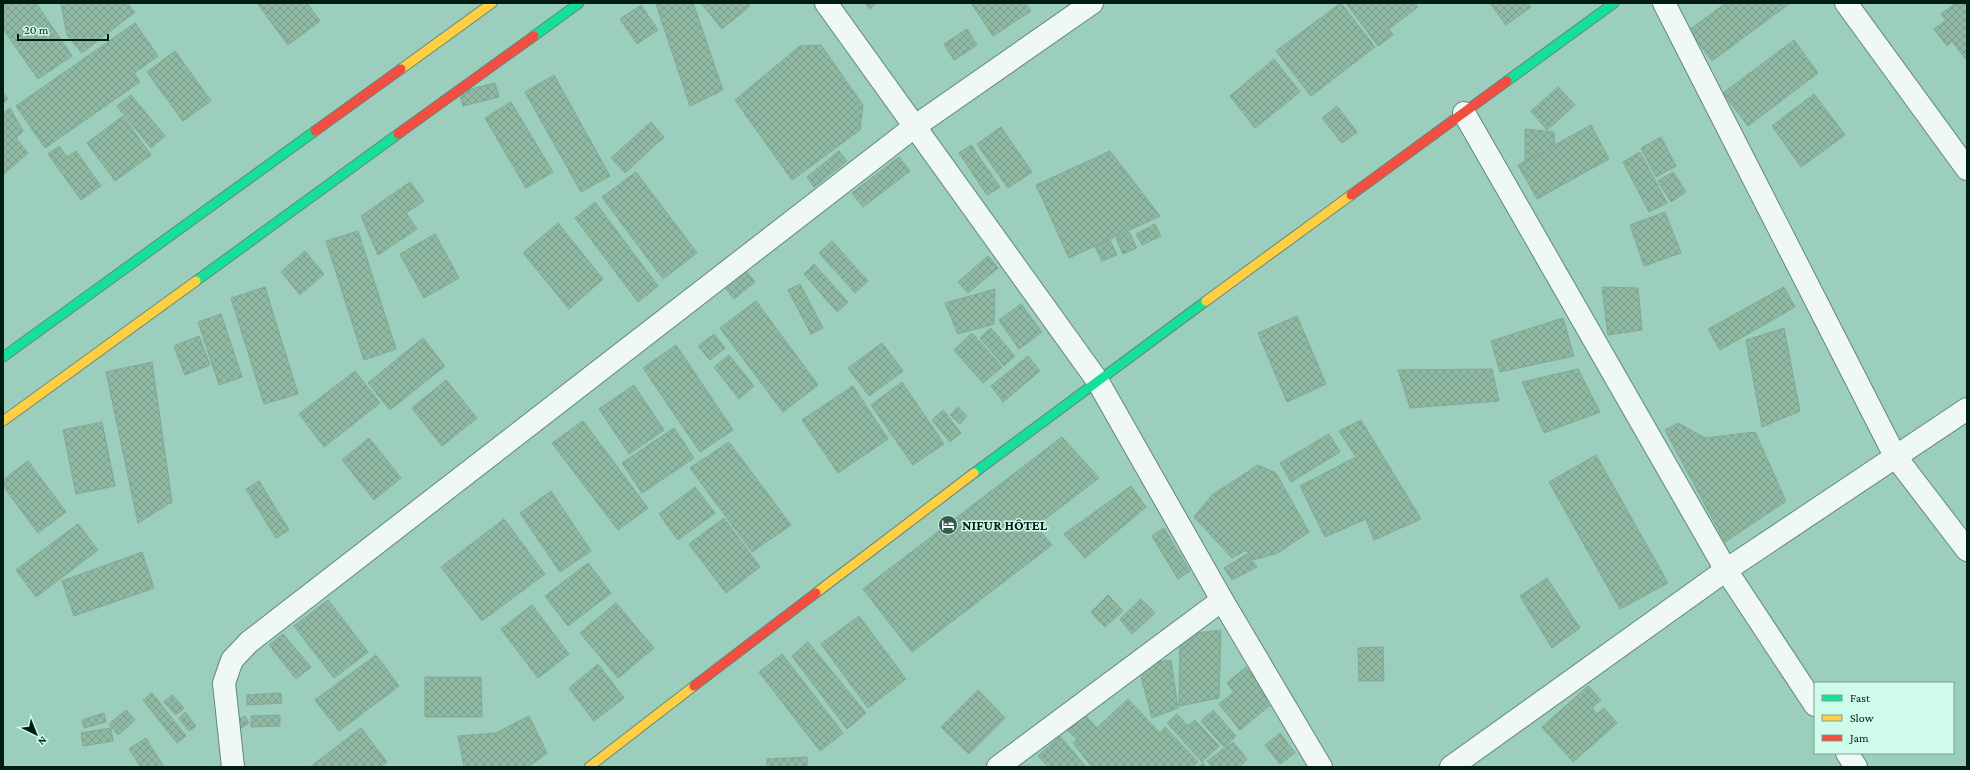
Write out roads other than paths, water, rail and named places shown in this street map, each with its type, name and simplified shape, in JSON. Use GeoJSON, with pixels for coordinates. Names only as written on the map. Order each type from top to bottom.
{"type":"FeatureCollection","features":[{"type":"Feature","properties":{"kind":"street"},"geometry":{"type":"LineString","coordinates":[[3,357],[491,3]]}},
{"type":"Feature","properties":{"kind":"street"},"geometry":{"type":"LineString","coordinates":[[3,421],[579,3]]}},
{"type":"Feature","properties":{"kind":"street"},"geometry":{"type":"LineString","coordinates":[[826,3],[1097,380],[1222,600],[1321,767]]}},
{"type":"Feature","properties":{"kind":"street"},"geometry":{"type":"LineString","coordinates":[[233,767],[224,683],[232,660],[249,642],[914,127],[1092,3]]}},
{"type":"Feature","properties":{"kind":"street"},"geometry":{"type":"LineString","coordinates":[[589,767],[953,488],[1097,380],[1614,3]]}},
{"type":"Feature","properties":{"kind":"street"},"geometry":{"type":"LineString","coordinates":[[1664,3],[1895,456],[1967,550]]}},
{"type":"Feature","properties":{"kind":"street"},"geometry":{"type":"LineString","coordinates":[[1846,3],[1967,169]]}},
{"type":"Feature","properties":{"kind":"street"},"geometry":{"type":"LineString","coordinates":[[1464,113],[1726,570],[1814,703]]}},
{"type":"Feature","properties":{"kind":"street"},"geometry":{"type":"LineString","coordinates":[[1451,767],[1726,570],[1967,409]]}},
{"type":"Feature","properties":{"kind":"street"},"geometry":{"type":"LineString","coordinates":[[998,767],[1222,600]]}},
{"type":"Feature","properties":{"kind":"street"},"geometry":{"type":"LineString","coordinates":[[1848,754],[1856,767]]}},
{"type":"Feature","properties":{"kind":"place","name":"NIFUR HÔTEL"},"geometry":{"type":"Point","coordinates":[948,525]}}]}
